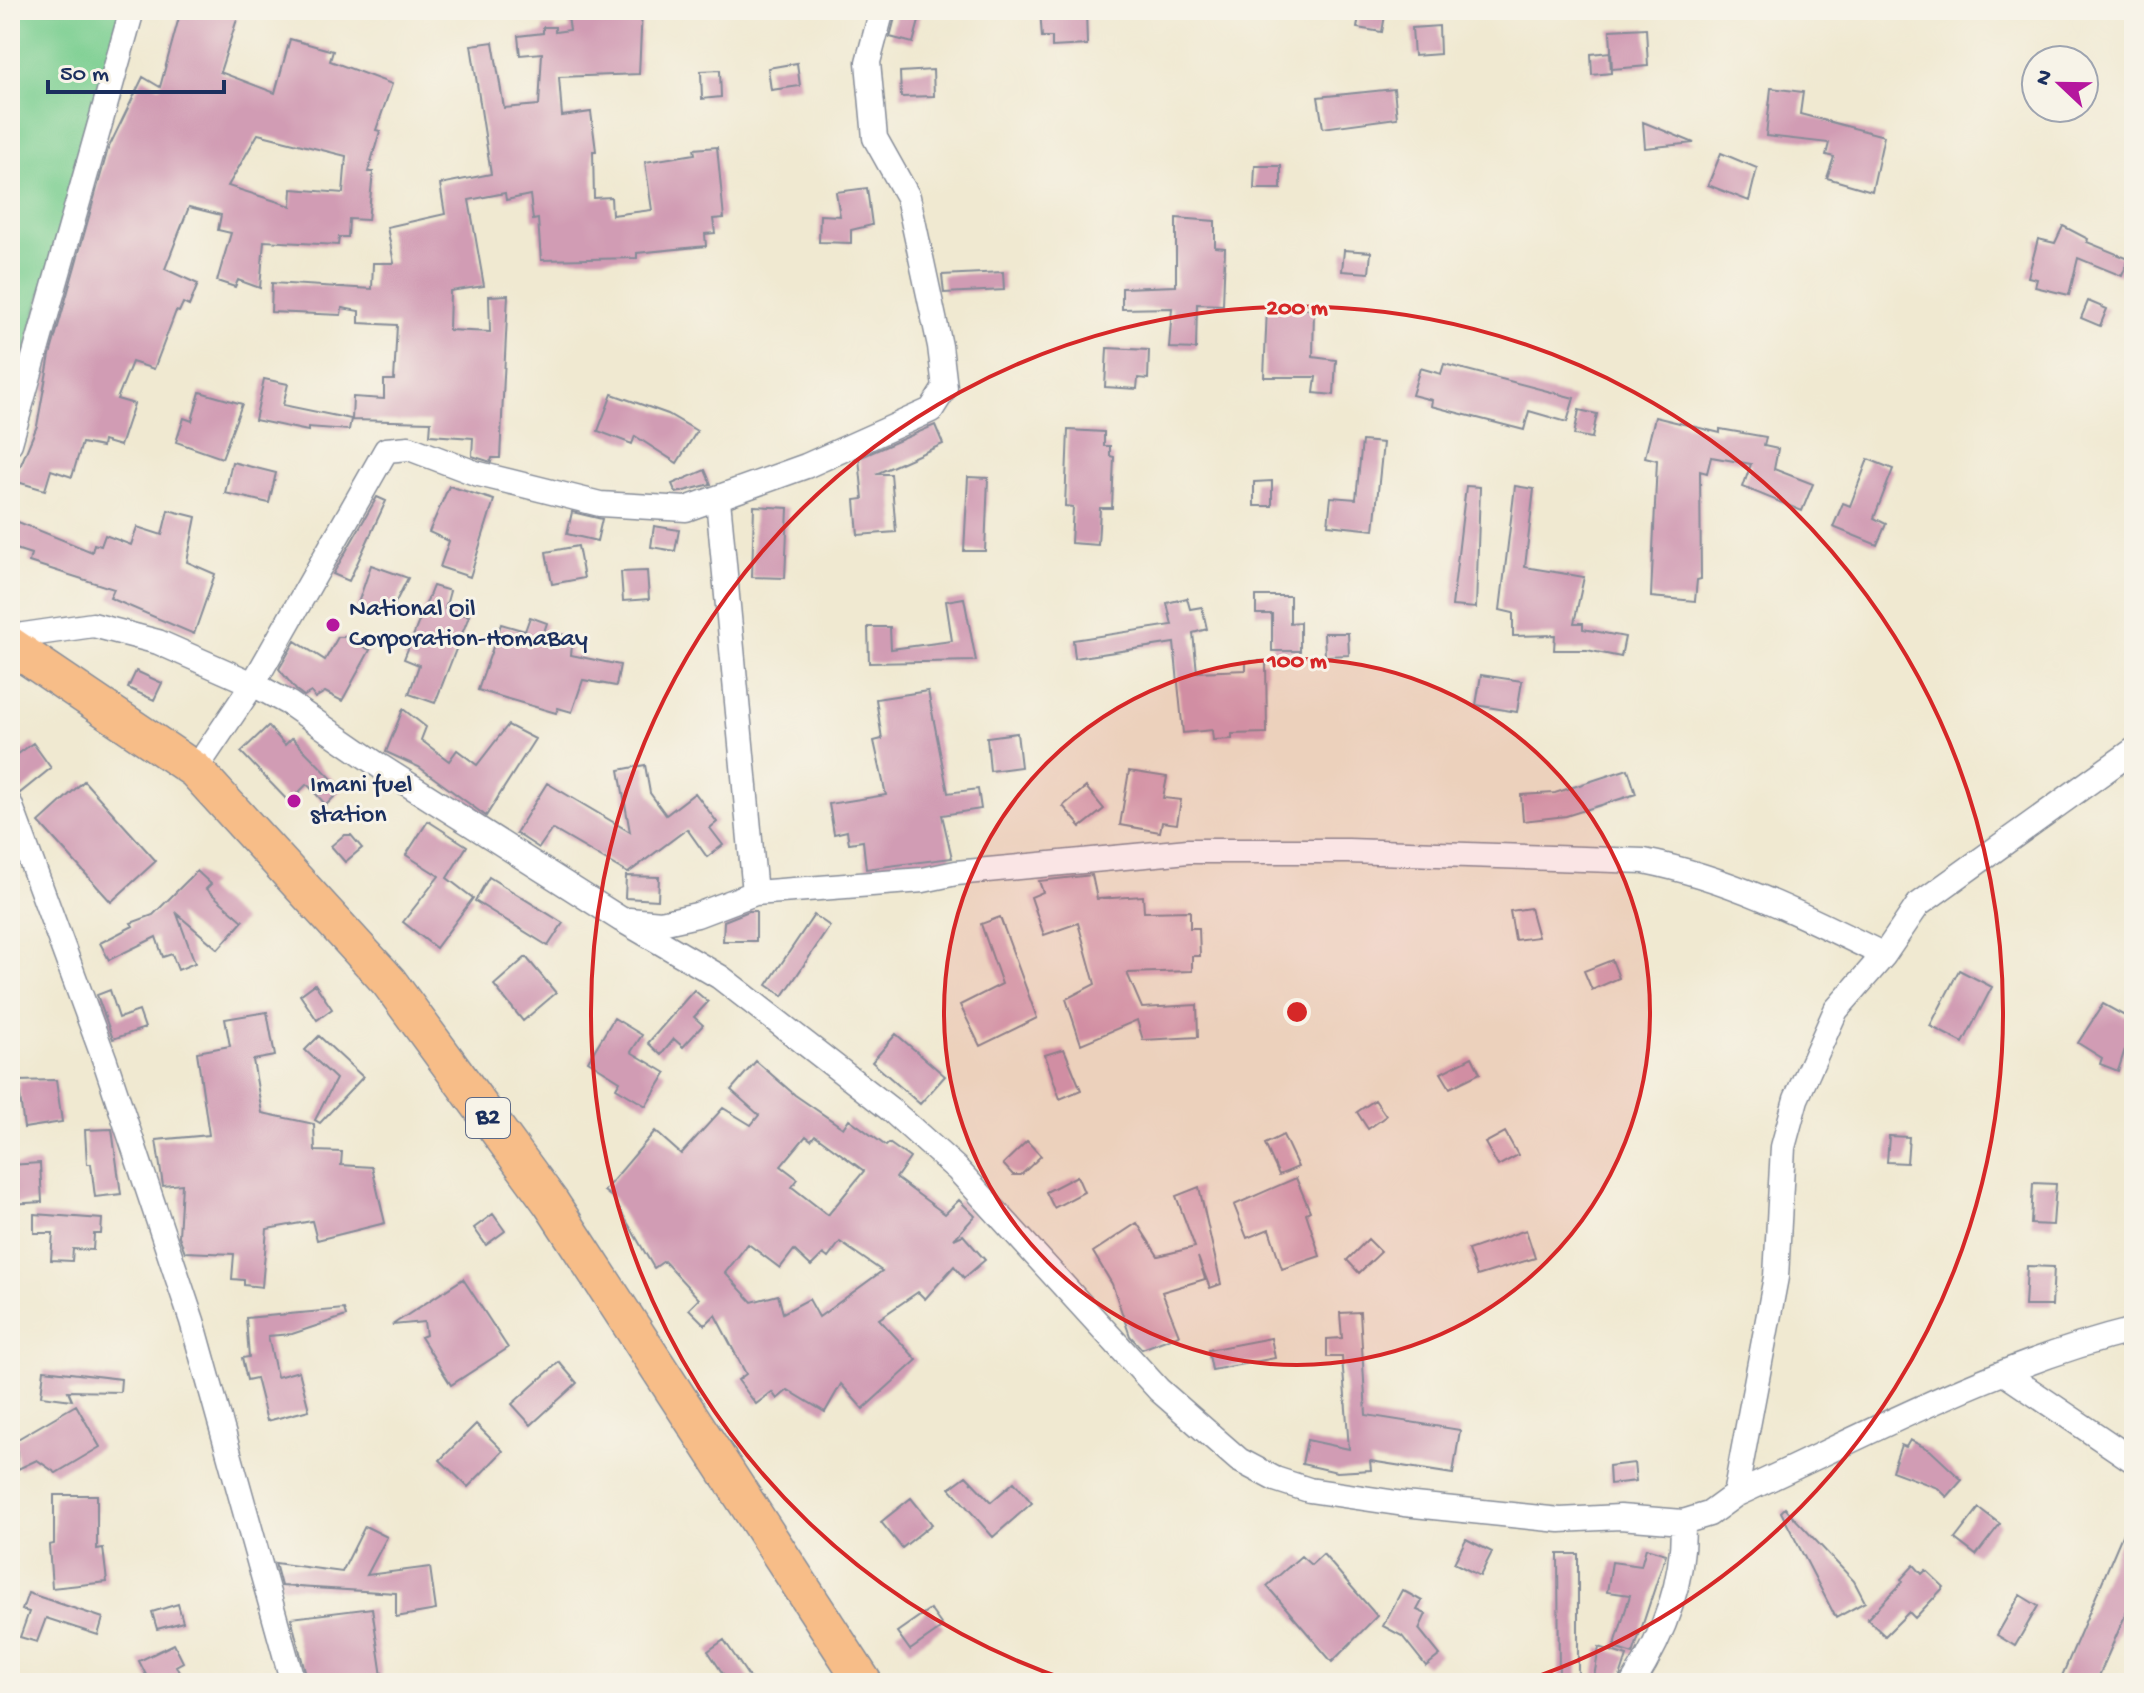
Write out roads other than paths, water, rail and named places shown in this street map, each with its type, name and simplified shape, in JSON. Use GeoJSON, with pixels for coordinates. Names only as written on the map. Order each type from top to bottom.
{"type":"FeatureCollection","features":[{"type":"Feature","properties":{"kind":"highway","name":"B2"},"geometry":{"type":"LineString","coordinates":[[10,645],[195,770],[389,982],[524,1166],[864,1683]]}},
{"type":"Feature","properties":{"kind":"street"},"geometry":{"type":"LineString","coordinates":[[10,443],[132,10]]}},
{"type":"Feature","properties":{"kind":"street"},"geometry":{"type":"LineString","coordinates":[[195,770],[253,684],[386,450],[409,448],[475,473],[600,504],[686,509],[806,466],[931,410],[945,388],[940,346],[908,197],[875,138],[868,62],[882,10]]}},
{"type":"Feature","properties":{"kind":"street"},"geometry":{"type":"LineString","coordinates":[[718,500],[755,893]]}},
{"type":"Feature","properties":{"kind":"street"},"geometry":{"type":"LineString","coordinates":[[10,637],[93,625],[158,642],[253,684],[290,704],[381,767],[622,920],[720,977],[891,1110],[957,1169],[1159,1390],[1251,1467],[1275,1479],[1309,1490],[1404,1504],[1560,1520],[1620,1517],[1683,1522],[1709,1514],[1735,1495],[2004,1373],[2088,1342],[2134,1330]]}},
{"type":"Feature","properties":{"kind":"street"},"geometry":{"type":"LineString","coordinates":[[1735,1495],[1776,1277],[1782,1162],[1796,1099],[1836,1010],[1884,955],[1918,905],[2134,750]]}},
{"type":"Feature","properties":{"kind":"street"},"geometry":{"type":"LineString","coordinates":[[10,804],[105,1061],[192,1321],[293,1683]]}},
{"type":"Feature","properties":{"kind":"street"},"geometry":{"type":"LineString","coordinates":[[622,920],[661,923],[697,915],[755,893],[923,880],[956,873],[1188,851],[1348,851],[1644,861],[1684,869],[1781,904],[1884,955]]}},
{"type":"Feature","properties":{"kind":"street"},"geometry":{"type":"LineString","coordinates":[[2004,1373],[2134,1461]]}},
{"type":"Feature","properties":{"kind":"street"},"geometry":{"type":"LineString","coordinates":[[1633,1683],[1672,1605],[1683,1562],[1683,1522]]}},
{"type":"Feature","properties":{"kind":"place","name":"National Oil Corporation-HomaBay"},"geometry":{"type":"Point","coordinates":[333,625]}},
{"type":"Feature","properties":{"kind":"place","name":"Imani fuel station"},"geometry":{"type":"Point","coordinates":[294,801]}}]}
